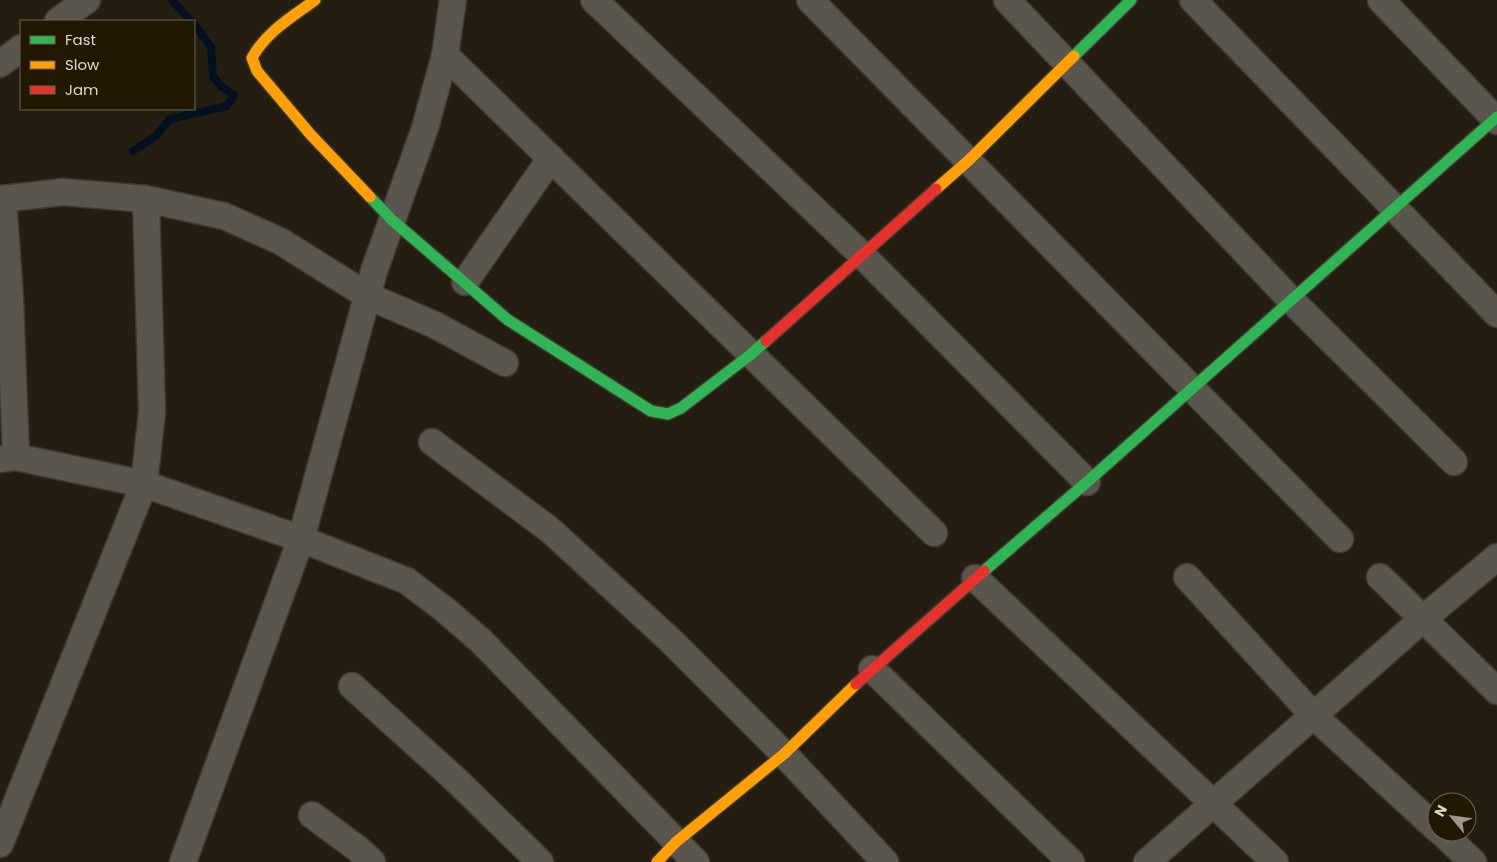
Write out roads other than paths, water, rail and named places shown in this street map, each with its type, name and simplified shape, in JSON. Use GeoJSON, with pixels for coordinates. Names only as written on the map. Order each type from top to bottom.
{"type":"FeatureCollection","features":[{"type":"Feature","properties":{"kind":"street"},"geometry":{"type":"LineString","coordinates":[[59,20],[87,0]]}},
{"type":"Feature","properties":{"kind":"street"},"geometry":{"type":"LineString","coordinates":[[315,0],[266,37],[256,49],[252,58],[257,71],[389,228],[466,282],[508,320],[651,411],[668,414],[681,408],[750,355],[968,161],[1131,0]]}},
{"type":"Feature","properties":{"kind":"street"},"geometry":{"type":"LineString","coordinates":[[183,862],[301,539],[374,271],[425,128],[445,55],[453,0]]}},
{"type":"Feature","properties":{"kind":"street"},"geometry":{"type":"LineString","coordinates":[[594,0],[862,255],[1080,488]]}},
{"type":"Feature","properties":{"kind":"street"},"geometry":{"type":"LineString","coordinates":[[810,0],[1340,539]]}},
{"type":"Feature","properties":{"kind":"street"},"geometry":{"type":"LineString","coordinates":[[1006,0],[1291,300],[1454,462]]}},
{"type":"Feature","properties":{"kind":"street"},"geometry":{"type":"LineString","coordinates":[[1193,0],[1497,314]]}},
{"type":"Feature","properties":{"kind":"street"},"geometry":{"type":"LineString","coordinates":[[657,862],[676,842],[784,754],[872,669],[1080,488],[1496,119],[1381,0]]}},
{"type":"Feature","properties":{"kind":"street"},"geometry":{"type":"LineString","coordinates":[[0,64],[20,49]]}},
{"type":"Feature","properties":{"kind":"street"},"geometry":{"type":"LineString","coordinates":[[445,55],[934,533]]}},
{"type":"Feature","properties":{"kind":"street"},"geometry":{"type":"LineString","coordinates":[[466,282],[550,158]]}},
{"type":"Feature","properties":{"kind":"street"},"geometry":{"type":"LineString","coordinates":[[505,363],[435,325],[368,296],[280,240],[224,216],[146,199],[63,192],[1,199],[10,298],[8,458],[144,484],[301,539],[407,581],[444,608],[481,641],[696,862]]}},
{"type":"Feature","properties":{"kind":"street"},"geometry":{"type":"LineString","coordinates":[[0,844],[144,484],[152,412],[146,199]]}},
{"type":"Feature","properties":{"kind":"street"},"geometry":{"type":"LineString","coordinates":[[432,442],[550,530],[670,640],[784,754],[885,862]]}},
{"type":"Feature","properties":{"kind":"street"},"geometry":{"type":"LineString","coordinates":[[1147,862],[1424,618],[1497,557]]}},
{"type":"Feature","properties":{"kind":"street"},"geometry":{"type":"LineString","coordinates":[[1187,577],[1314,716],[1427,820]]}},
{"type":"Feature","properties":{"kind":"street"},"geometry":{"type":"LineString","coordinates":[[1380,577],[1497,691]]}},
{"type":"Feature","properties":{"kind":"street"},"geometry":{"type":"LineString","coordinates":[[975,578],[1275,862]]}},
{"type":"Feature","properties":{"kind":"street"},"geometry":{"type":"LineString","coordinates":[[872,669],[1071,862]]}},
{"type":"Feature","properties":{"kind":"street"},"geometry":{"type":"LineString","coordinates":[[352,686],[456,780],[540,862]]}},
{"type":"Feature","properties":{"kind":"street"},"geometry":{"type":"LineString","coordinates":[[312,815],[358,849],[372,862]]}},
{"type":"Feature","properties":{"kind":"street"},"geometry":{"type":"LineString","coordinates":[[1452,842],[1473,862]]}},
{"type":"Feature","properties":{"kind":"waterway"},"geometry":{"type":"LineString","coordinates":[[172,0],[190,20]]}},
{"type":"Feature","properties":{"kind":"waterway"},"geometry":{"type":"LineString","coordinates":[[133,151],[156,136],[170,119],[227,106],[234,95],[222,87],[213,77],[211,47],[195,25]]}}]}
